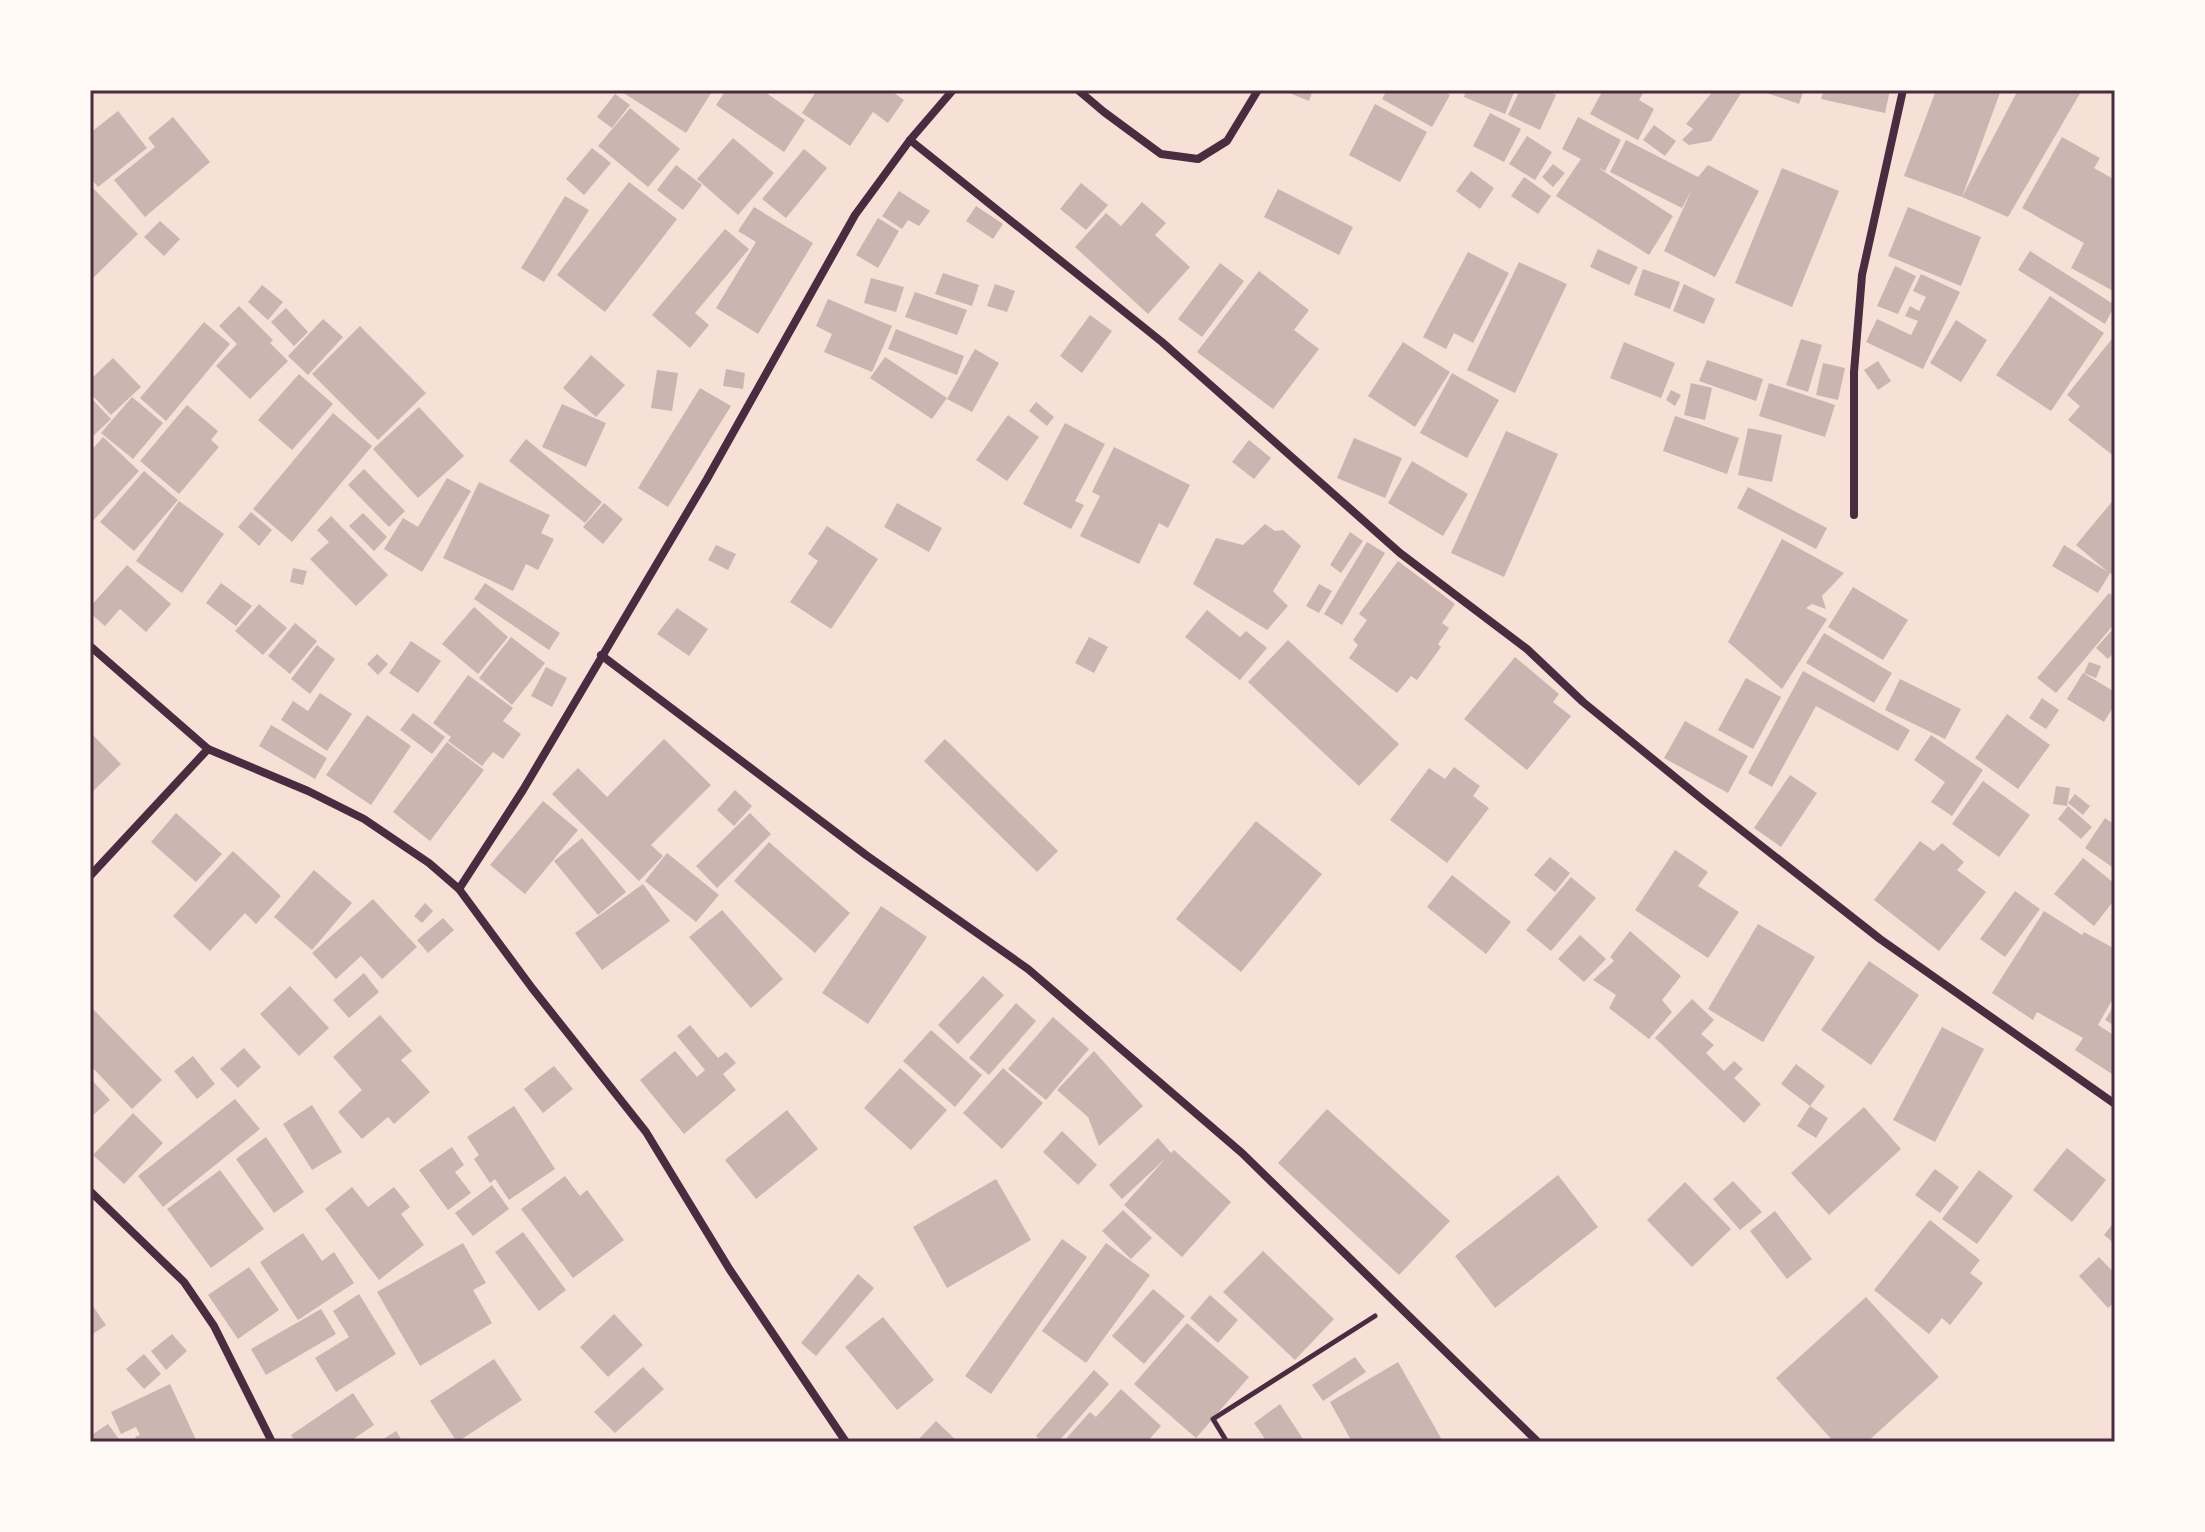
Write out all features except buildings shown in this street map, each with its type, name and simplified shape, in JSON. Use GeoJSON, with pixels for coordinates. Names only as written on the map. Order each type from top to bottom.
{"type":"FeatureCollection","features":[{"type":"Feature","properties":{"kind":"street"},"geometry":{"type":"LineString","coordinates":[[459,889],[523,790],[707,479],[855,215],[910,140],[953,90]]}},
{"type":"Feature","properties":{"kind":"street"},"geometry":{"type":"LineString","coordinates":[[1078,90],[1161,154],[1198,159],[1227,141],[1258,90]]}},
{"type":"Feature","properties":{"kind":"street"},"geometry":{"type":"LineString","coordinates":[[1854,515],[1854,372],[1862,275],[1903,90]]}},
{"type":"Feature","properties":{"kind":"street"},"geometry":{"type":"LineString","coordinates":[[910,140],[1162,342],[1400,553],[1527,649],[1583,702],[1703,800],[1880,939],[2115,1104]]}},
{"type":"Feature","properties":{"kind":"street"},"geometry":{"type":"LineString","coordinates":[[90,646],[208,749],[308,791],[364,819],[429,863],[459,889],[532,988],[646,1132],[730,1270],[846,1442]]}},
{"type":"Feature","properties":{"kind":"street"},"geometry":{"type":"LineString","coordinates":[[601,655],[866,855],[1028,969],[1242,1153],[1538,1442]]}},
{"type":"Feature","properties":{"kind":"street"},"geometry":{"type":"LineString","coordinates":[[90,876],[208,749]]}},
{"type":"Feature","properties":{"kind":"street"},"geometry":{"type":"LineString","coordinates":[[90,1191],[184,1282],[214,1326],[272,1442]]}},
{"type":"Feature","properties":{"kind":"path"},"geometry":{"type":"LineString","coordinates":[[1227,1442],[1213,1419],[1398,1302]]}}]}
